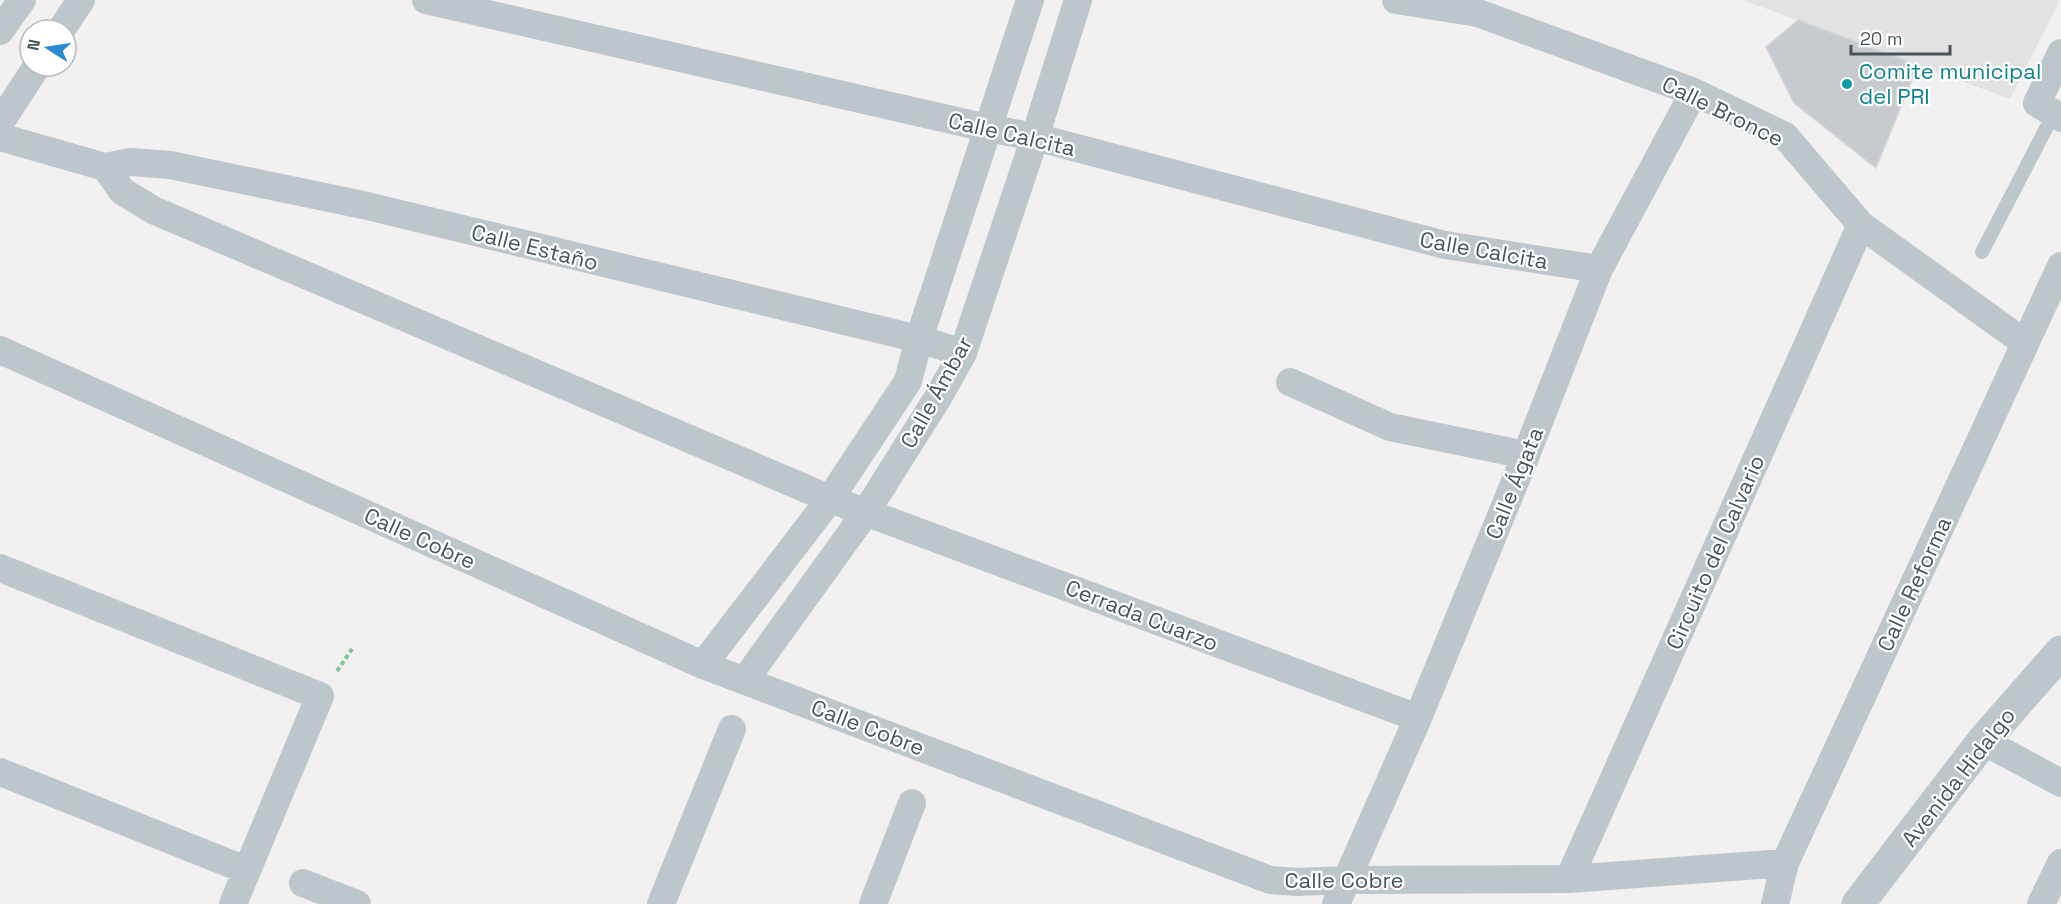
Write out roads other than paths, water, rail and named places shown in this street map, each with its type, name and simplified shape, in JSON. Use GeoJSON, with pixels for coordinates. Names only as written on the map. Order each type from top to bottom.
{"type":"FeatureCollection","features":[{"type":"Feature","properties":{"kind":"street"},"geometry":{"type":"LineString","coordinates":[[0,31],[22,0]]}},
{"type":"Feature","properties":{"kind":"street"},"geometry":{"type":"LineString","coordinates":[[69,18],[81,0]]}},
{"type":"Feature","properties":{"kind":"street","name":"Calle Calcita"},"geometry":{"type":"LineString","coordinates":[[426,0],[1035,137],[1445,245],[1599,269]]}},
{"type":"Feature","properties":{"kind":"street","name":"Calle Ámbar"},"geometry":{"type":"LineString","coordinates":[[703,665],[830,499],[908,381],[919,339],[1030,0]]}},
{"type":"Feature","properties":{"kind":"street","name":"Calle Ámbar"},"geometry":{"type":"LineString","coordinates":[[745,680],[866,512],[963,353],[1078,0]]}},
{"type":"Feature","properties":{"kind":"street","name":"Calle Bronce"},"geometry":{"type":"LineString","coordinates":[[1396,0],[1478,13],[1694,92],[1785,136],[1861,225],[2025,343]]}},
{"type":"Feature","properties":{"kind":"street"},"geometry":{"type":"LineString","coordinates":[[2057,116],[2037,103],[2061,53]]}},
{"type":"Feature","properties":{"kind":"street"},"geometry":{"type":"LineString","coordinates":[[0,123],[29,78]]}},
{"type":"Feature","properties":{"kind":"street","name":"Calle Ágata"},"geometry":{"type":"LineString","coordinates":[[1341,892],[1418,718],[1526,455],[1599,269],[1694,92]]}},
{"type":"Feature","properties":{"kind":"street","name":"Calle Estaño"},"geometry":{"type":"LineString","coordinates":[[0,137],[105,167],[131,162],[170,165],[363,205],[919,339],[963,353]]}},
{"type":"Feature","properties":{"kind":"street"},"geometry":{"type":"LineString","coordinates":[[105,167],[122,191],[153,210],[830,499],[866,512]]}},
{"type":"Feature","properties":{"kind":"street","name":"Circuito del Calvario"},"geometry":{"type":"LineString","coordinates":[[1569,879],[1861,225]]}},
{"type":"Feature","properties":{"kind":"street","name":"Calle Reforma"},"geometry":{"type":"LineString","coordinates":[[1775,904],[1785,863],[2061,266]]}},
{"type":"Feature","properties":{"kind":"street","name":"Calle Cobre"},"geometry":{"type":"LineString","coordinates":[[0,350],[703,665],[1270,880],[1294,893],[1569,879],[1785,863]]}},
{"type":"Feature","properties":{"kind":"street"},"geometry":{"type":"LineString","coordinates":[[1290,382],[1390,427],[1526,455]]}},
{"type":"Feature","properties":{"kind":"street","name":"Cerrada Cuarzo"},"geometry":{"type":"LineString","coordinates":[[866,512],[1418,718]]}},
{"type":"Feature","properties":{"kind":"street"},"geometry":{"type":"LineString","coordinates":[[0,568],[320,696],[233,904]]}},
{"type":"Feature","properties":{"kind":"street","name":"Avenida Hidalgo"},"geometry":{"type":"LineString","coordinates":[[1858,904],[1983,741],[2061,652]]}},
{"type":"Feature","properties":{"kind":"street"},"geometry":{"type":"LineString","coordinates":[[661,904],[732,729]]}},
{"type":"Feature","properties":{"kind":"street"},"geometry":{"type":"LineString","coordinates":[[1983,741],[2061,783]]}},
{"type":"Feature","properties":{"kind":"street"},"geometry":{"type":"LineString","coordinates":[[0,772],[246,870]]}},
{"type":"Feature","properties":{"kind":"street"},"geometry":{"type":"LineString","coordinates":[[873,904],[912,803]]}},
{"type":"Feature","properties":{"kind":"street"},"geometry":{"type":"LineString","coordinates":[[2041,904],[2061,863]]}},
{"type":"Feature","properties":{"kind":"street"},"geometry":{"type":"LineString","coordinates":[[303,883],[357,904]]}},
{"type":"Feature","properties":{"kind":"lane"},"geometry":{"type":"LineString","coordinates":[[1982,252],[2057,116]]}},
{"type":"Feature","properties":{"kind":"place","name":"Comite municipal del PRI"},"geometry":{"type":"Point","coordinates":[1847,84]}}]}
